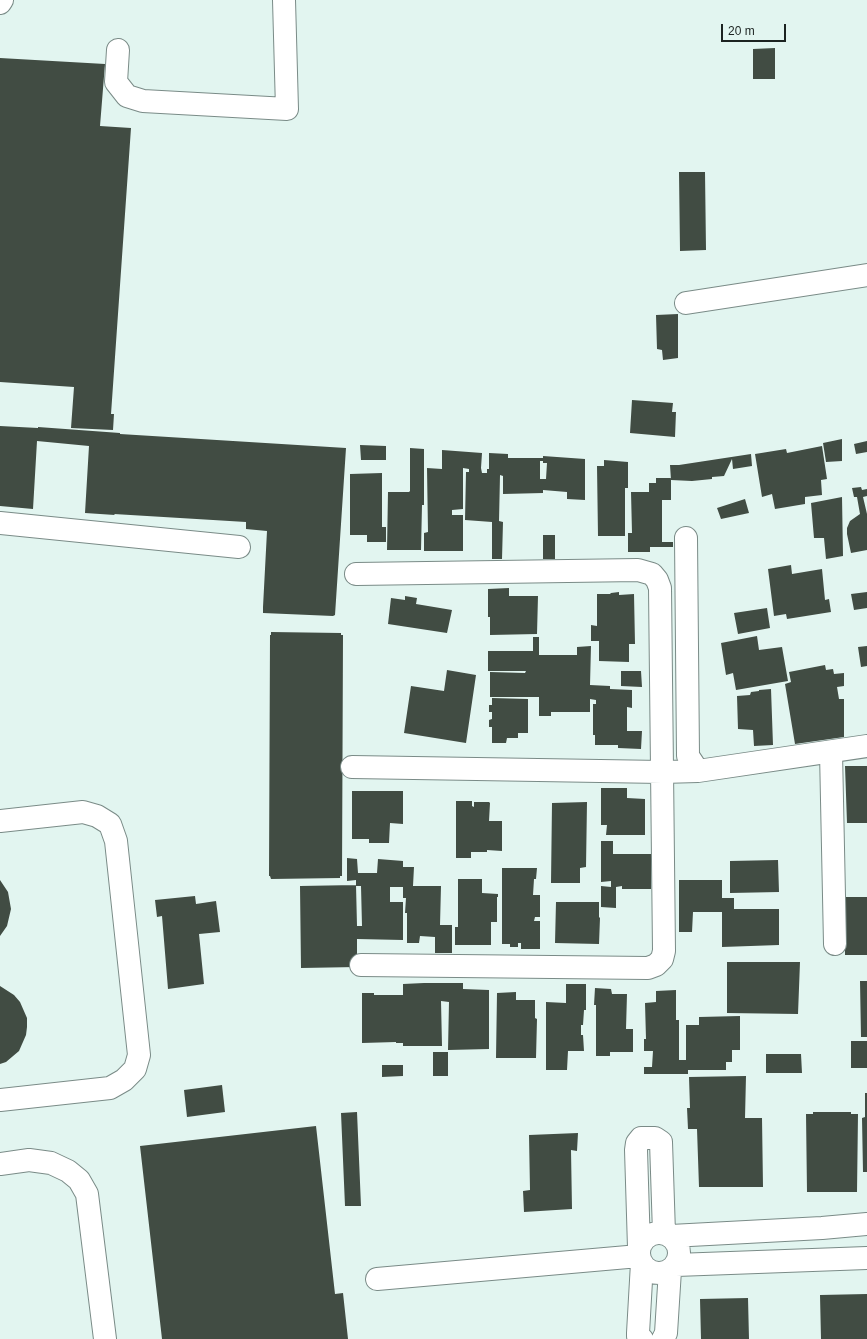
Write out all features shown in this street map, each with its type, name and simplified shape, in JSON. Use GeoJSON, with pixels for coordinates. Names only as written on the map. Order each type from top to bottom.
{"type":"FeatureCollection","features":[{"type":"Feature","properties":{"kind":"street"},"geometry":{"type":"LineString","coordinates":[[118,50],[116,82],[127,96],[143,101],[287,109],[284,0]]}},
{"type":"Feature","properties":{"kind":"street"},"geometry":{"type":"LineString","coordinates":[[686,303],[867,275]]}},
{"type":"Feature","properties":{"kind":"street"},"geometry":{"type":"LineString","coordinates":[[0,523],[240,547]]}},
{"type":"Feature","properties":{"kind":"street"},"geometry":{"type":"LineString","coordinates":[[686,538],[688,756],[698,771]]}},
{"type":"Feature","properties":{"kind":"street"},"geometry":{"type":"LineString","coordinates":[[356,574],[638,570],[652,574],[657,580],[660,588],[664,951],[662,959],[656,965],[648,968],[361,965]]}},
{"type":"Feature","properties":{"kind":"street"},"geometry":{"type":"LineString","coordinates":[[352,767],[662,772],[698,771],[867,746]]}},
{"type":"Feature","properties":{"kind":"street"},"geometry":{"type":"LineString","coordinates":[[831,752],[835,944]]}},
{"type":"Feature","properties":{"kind":"street"},"geometry":{"type":"LineString","coordinates":[[0,821],[83,812],[97,816],[110,824],[116,841],[139,1055],[135,1069],[124,1080],[110,1088],[0,1100]]}},
{"type":"Feature","properties":{"kind":"street"},"geometry":{"type":"LineString","coordinates":[[642,1339],[638,1336],[640,1256],[636,1150],[637,1143],[640,1138],[655,1138],[661,1142],[668,1234],[677,1242],[680,1250],[679,1258],[673,1268],[666,1333],[662,1339]]}},
{"type":"Feature","properties":{"kind":"street"},"geometry":{"type":"LineString","coordinates":[[0,1164],[29,1160],[52,1162],[68,1171],[79,1180],[87,1194],[105,1339]]}},
{"type":"Feature","properties":{"kind":"street"},"geometry":{"type":"LineString","coordinates":[[867,1224],[822,1228],[668,1234],[656,1232],[648,1235],[643,1240],[640,1256],[647,1269],[654,1273],[662,1273],[673,1268],[867,1258]]}},
{"type":"Feature","properties":{"kind":"street"},"geometry":{"type":"LineString","coordinates":[[822,1228],[825,1259]]}},
{"type":"Feature","properties":{"kind":"street"},"geometry":{"type":"LineString","coordinates":[[377,1279],[640,1256]]}},
{"type":"Feature","properties":{"kind":"building"},"geometry":{"type":"Polygon","coordinates":[[[775,48],[775,79],[753,79],[753,49],[775,48]]]}},
{"type":"Feature","properties":{"kind":"building"},"geometry":{"type":"Polygon","coordinates":[[[0,58],[105,64],[100,126],[131,128],[111,414],[114,414],[113,430],[71,428],[74,387],[0,382],[0,58]]]}},
{"type":"Feature","properties":{"kind":"building"},"geometry":{"type":"Polygon","coordinates":[[[679,172],[705,172],[706,250],[680,251],[679,172]]]}},
{"type":"Feature","properties":{"kind":"building"},"geometry":{"type":"Polygon","coordinates":[[[678,314],[678,358],[663,360],[662,350],[657,349],[656,315],[678,314]]]}},
{"type":"Feature","properties":{"kind":"building"},"geometry":{"type":"Polygon","coordinates":[[[632,400],[673,403],[672,412],[676,412],[675,437],[630,433],[632,400]]]}},
{"type":"Feature","properties":{"kind":"building"},"geometry":{"type":"Polygon","coordinates":[[[0,426],[38,427],[120,434],[346,448],[335,615],[263,613],[267,531],[246,529],[246,522],[85,513],[89,446],[37,441],[33,509],[0,506],[0,426]]]}},
{"type":"Feature","properties":{"kind":"building"},"geometry":{"type":"Polygon","coordinates":[[[842,439],[842,461],[826,462],[823,443],[842,439]]]}},
{"type":"Feature","properties":{"kind":"building"},"geometry":{"type":"Polygon","coordinates":[[[867,441],[867,452],[856,454],[854,444],[867,441]]]}},
{"type":"Feature","properties":{"kind":"building"},"geometry":{"type":"Polygon","coordinates":[[[360,445],[386,446],[386,460],[361,460],[360,445]]]}},
{"type":"Feature","properties":{"kind":"building"},"geometry":{"type":"Polygon","coordinates":[[[822,446],[827,479],[821,480],[822,495],[805,497],[805,504],[775,509],[772,494],[762,497],[755,454],[786,449],[787,453],[822,446]]]}},
{"type":"Feature","properties":{"kind":"building"},"geometry":{"type":"Polygon","coordinates":[[[410,448],[424,449],[424,505],[422,505],[421,550],[387,550],[388,492],[410,491],[410,448]]]}},
{"type":"Feature","properties":{"kind":"building"},"geometry":{"type":"Polygon","coordinates":[[[442,450],[482,453],[482,473],[487,473],[487,469],[489,469],[489,453],[508,454],[508,458],[543,458],[543,456],[585,459],[585,500],[567,499],[567,492],[543,490],[543,493],[503,494],[503,476],[500,475],[499,521],[503,522],[502,559],[492,559],[492,522],[465,520],[466,472],[469,472],[469,469],[463,468],[463,509],[452,510],[452,515],[463,515],[463,551],[424,551],[424,533],[428,532],[427,468],[442,469],[442,450]],[[540,461],[540,479],[546,479],[547,463],[543,463],[543,461],[540,461]]]}},
{"type":"Feature","properties":{"kind":"building"},"geometry":{"type":"Polygon","coordinates":[[[751,454],[752,466],[733,469],[732,459],[724,476],[692,481],[671,480],[670,465],[679,465],[751,454]]]}},
{"type":"Feature","properties":{"kind":"building"},"geometry":{"type":"Polygon","coordinates":[[[604,460],[628,462],[628,488],[625,488],[625,536],[598,536],[597,466],[604,466],[604,460]]]}},
{"type":"Feature","properties":{"kind":"building"},"geometry":{"type":"Polygon","coordinates":[[[382,473],[382,527],[386,527],[386,542],[367,542],[367,535],[350,535],[350,474],[382,473]]]}},
{"type":"Feature","properties":{"kind":"building"},"geometry":{"type":"Polygon","coordinates":[[[656,478],[671,478],[671,500],[662,500],[662,542],[673,542],[673,547],[650,547],[650,552],[628,552],[628,533],[632,533],[631,492],[649,492],[649,483],[656,483],[656,478]]]}},
{"type":"Feature","properties":{"kind":"building"},"geometry":{"type":"Polygon","coordinates":[[[861,487],[862,490],[867,489],[867,496],[863,497],[867,514],[867,550],[851,553],[847,528],[850,521],[860,514],[857,497],[854,497],[852,488],[861,487]]]}},
{"type":"Feature","properties":{"kind":"building"},"geometry":{"type":"Polygon","coordinates":[[[842,497],[843,556],[826,559],[824,538],[814,538],[811,503],[842,497]]]}},
{"type":"Feature","properties":{"kind":"building"},"geometry":{"type":"Polygon","coordinates":[[[745,499],[749,513],[721,519],[717,508],[745,499]]]}},
{"type":"Feature","properties":{"kind":"building"},"geometry":{"type":"Polygon","coordinates":[[[543,535],[555,535],[555,559],[543,559],[543,535]]]}},
{"type":"Feature","properties":{"kind":"building"},"geometry":{"type":"Polygon","coordinates":[[[791,565],[792,574],[822,569],[825,600],[829,599],[831,612],[787,619],[786,614],[774,616],[768,569],[791,565]]]}},
{"type":"Feature","properties":{"kind":"building"},"geometry":{"type":"Polygon","coordinates":[[[509,588],[509,596],[538,596],[537,634],[490,635],[490,617],[488,617],[488,589],[509,588]]]}},
{"type":"Feature","properties":{"kind":"building"},"geometry":{"type":"Polygon","coordinates":[[[619,592],[619,595],[634,594],[635,644],[629,644],[629,662],[599,661],[599,641],[591,641],[591,625],[597,626],[597,594],[619,592]]]}},
{"type":"Feature","properties":{"kind":"building"},"geometry":{"type":"Polygon","coordinates":[[[867,592],[867,608],[854,610],[851,594],[867,592]]]}},
{"type":"Feature","properties":{"kind":"building"},"geometry":{"type":"Polygon","coordinates":[[[405,596],[417,598],[416,604],[452,610],[447,633],[388,624],[391,598],[405,600],[405,596]]]}},
{"type":"Feature","properties":{"kind":"building"},"geometry":{"type":"Polygon","coordinates":[[[767,608],[770,628],[738,634],[734,613],[767,608]]]}},
{"type":"Feature","properties":{"kind":"building"},"geometry":{"type":"Polygon","coordinates":[[[271,632],[341,633],[341,635],[343,635],[342,876],[340,876],[340,878],[271,879],[269,876],[271,632]]]}},
{"type":"Feature","properties":{"kind":"building"},"geometry":{"type":"Polygon","coordinates":[[[757,636],[759,650],[782,647],[788,681],[736,690],[733,673],[726,675],[721,643],[757,636]]]}},
{"type":"Feature","properties":{"kind":"building"},"geometry":{"type":"Polygon","coordinates":[[[533,637],[539,637],[539,655],[577,655],[577,647],[591,646],[590,685],[610,686],[610,689],[632,690],[632,708],[627,707],[627,731],[642,731],[641,749],[618,748],[618,745],[595,745],[595,735],[593,735],[593,704],[596,704],[596,700],[590,699],[590,712],[551,712],[551,716],[539,716],[539,697],[490,697],[490,672],[525,673],[526,671],[488,671],[488,651],[533,651],[533,637]]]}},
{"type":"Feature","properties":{"kind":"building"},"geometry":{"type":"Polygon","coordinates":[[[867,646],[867,666],[861,667],[858,647],[867,646]]]}},
{"type":"Feature","properties":{"kind":"building"},"geometry":{"type":"Polygon","coordinates":[[[825,665],[826,670],[833,669],[834,674],[844,673],[844,686],[837,687],[839,699],[844,699],[844,737],[795,744],[785,684],[791,682],[789,672],[825,665]]]}},
{"type":"Feature","properties":{"kind":"building"},"geometry":{"type":"Polygon","coordinates":[[[447,670],[476,675],[466,743],[404,733],[411,686],[444,691],[447,670]]]}},
{"type":"Feature","properties":{"kind":"building"},"geometry":{"type":"Polygon","coordinates":[[[621,671],[641,671],[642,687],[621,686],[621,671]]]}},
{"type":"Feature","properties":{"kind":"building"},"geometry":{"type":"Polygon","coordinates":[[[771,689],[773,745],[754,746],[753,730],[738,729],[737,696],[750,695],[751,692],[771,689]]]}},
{"type":"Feature","properties":{"kind":"building"},"geometry":{"type":"Polygon","coordinates":[[[492,698],[528,699],[528,733],[518,733],[518,738],[507,738],[506,743],[492,743],[492,727],[489,727],[489,720],[492,719],[492,712],[489,712],[489,705],[492,705],[492,698]]]}},
{"type":"Feature","properties":{"kind":"building"},"geometry":{"type":"Polygon","coordinates":[[[845,766],[867,766],[867,823],[847,823],[845,766]]]}},
{"type":"Feature","properties":{"kind":"building"},"geometry":{"type":"Polygon","coordinates":[[[601,788],[627,788],[627,798],[645,799],[645,835],[606,835],[607,825],[601,825],[601,788]]]}},
{"type":"Feature","properties":{"kind":"building"},"geometry":{"type":"Polygon","coordinates":[[[352,791],[403,791],[403,824],[390,823],[389,843],[369,843],[369,839],[352,839],[352,791]]]}},
{"type":"Feature","properties":{"kind":"building"},"geometry":{"type":"Polygon","coordinates":[[[456,801],[472,801],[472,806],[474,807],[474,802],[490,803],[489,821],[502,821],[502,851],[487,850],[487,852],[471,852],[471,858],[456,858],[456,801]]]}},
{"type":"Feature","properties":{"kind":"building"},"geometry":{"type":"Polygon","coordinates":[[[587,802],[586,867],[580,868],[580,883],[551,883],[552,803],[587,802]]]}},
{"type":"Feature","properties":{"kind":"building"},"geometry":{"type":"Polygon","coordinates":[[[601,841],[613,841],[613,854],[651,854],[651,889],[622,889],[622,886],[616,887],[616,908],[601,907],[601,886],[611,887],[611,881],[601,882],[601,841]]]}},
{"type":"Feature","properties":{"kind":"building"},"geometry":{"type":"Polygon","coordinates":[[[347,858],[357,859],[358,873],[377,873],[378,859],[403,861],[403,867],[414,867],[413,886],[441,886],[440,925],[452,925],[452,953],[435,953],[435,937],[420,936],[419,943],[407,943],[407,913],[405,913],[406,898],[403,898],[403,887],[390,887],[390,902],[403,902],[403,940],[357,939],[357,967],[301,968],[300,886],[356,885],[356,880],[347,881],[347,858]],[[356,886],[357,926],[362,926],[361,886],[356,886]]]}},
{"type":"Feature","properties":{"kind":"building"},"geometry":{"type":"Polygon","coordinates":[[[778,860],[779,892],[730,893],[730,861],[778,860]]]}},
{"type":"Feature","properties":{"kind":"building"},"geometry":{"type":"Polygon","coordinates":[[[502,868],[537,868],[536,879],[534,879],[533,895],[540,895],[540,917],[535,917],[534,921],[540,921],[540,949],[521,949],[521,943],[518,943],[518,947],[510,947],[510,944],[502,944],[502,868]]]}},
{"type":"Feature","properties":{"kind":"building"},"geometry":{"type":"Polygon","coordinates":[[[458,879],[482,879],[482,893],[498,894],[497,922],[491,922],[491,945],[455,945],[455,927],[458,927],[458,879]]]}},
{"type":"Feature","properties":{"kind":"building"},"geometry":{"type":"Polygon","coordinates":[[[0,880],[8,892],[11,909],[7,926],[0,936],[0,880]]]}},
{"type":"Feature","properties":{"kind":"building"},"geometry":{"type":"Polygon","coordinates":[[[679,880],[722,880],[722,898],[734,898],[734,909],[779,909],[779,945],[722,947],[722,912],[693,912],[692,932],[679,932],[679,880]]]}},
{"type":"Feature","properties":{"kind":"building"},"geometry":{"type":"Polygon","coordinates":[[[195,896],[196,904],[216,901],[220,932],[199,934],[204,984],[168,989],[162,916],[157,917],[155,900],[195,896]]]}},
{"type":"Feature","properties":{"kind":"building"},"geometry":{"type":"Polygon","coordinates":[[[845,897],[867,897],[867,955],[845,955],[845,897]]]}},
{"type":"Feature","properties":{"kind":"building"},"geometry":{"type":"Polygon","coordinates":[[[556,902],[599,902],[599,944],[555,943],[556,902]]]}},
{"type":"Feature","properties":{"kind":"building"},"geometry":{"type":"Polygon","coordinates":[[[727,962],[800,962],[798,1014],[727,1013],[727,962]]]}},
{"type":"Feature","properties":{"kind":"building"},"geometry":{"type":"Polygon","coordinates":[[[860,981],[867,981],[867,1037],[861,1037],[860,981]]]}},
{"type":"Feature","properties":{"kind":"building"},"geometry":{"type":"Polygon","coordinates":[[[463,983],[463,989],[489,990],[489,1049],[448,1050],[449,1002],[441,1001],[442,1046],[403,1046],[403,1043],[396,1042],[362,1043],[362,993],[374,993],[374,995],[403,995],[403,984],[463,983]]]}},
{"type":"Feature","properties":{"kind":"building"},"geometry":{"type":"Polygon","coordinates":[[[566,984],[586,984],[586,1010],[584,1010],[583,1025],[581,1025],[584,1051],[568,1051],[567,1070],[546,1070],[546,1002],[566,1003],[566,984]]]}},
{"type":"Feature","properties":{"kind":"building"},"geometry":{"type":"Polygon","coordinates":[[[0,986],[14,995],[20,1002],[27,1018],[27,1027],[26,1035],[19,1051],[6,1062],[0,1064],[0,986]]]}},
{"type":"Feature","properties":{"kind":"building"},"geometry":{"type":"Polygon","coordinates":[[[595,988],[611,989],[612,994],[627,994],[626,1029],[633,1029],[633,1052],[610,1052],[610,1056],[596,1056],[596,1005],[594,1005],[595,988]]]}},
{"type":"Feature","properties":{"kind":"building"},"geometry":{"type":"Polygon","coordinates":[[[676,990],[676,1020],[679,1020],[679,1060],[686,1060],[686,1025],[699,1025],[699,1017],[740,1016],[740,1050],[732,1050],[732,1062],[726,1062],[726,1070],[688,1070],[688,1074],[644,1074],[644,1067],[652,1067],[653,1051],[644,1051],[644,1039],[646,1039],[645,1003],[656,1002],[656,991],[676,990]]]}},
{"type":"Feature","properties":{"kind":"building"},"geometry":{"type":"Polygon","coordinates":[[[516,992],[516,1000],[535,1000],[535,1018],[537,1019],[536,1058],[496,1058],[497,993],[516,992]]]}},
{"type":"Feature","properties":{"kind":"building"},"geometry":{"type":"Polygon","coordinates":[[[851,1041],[867,1041],[867,1068],[851,1068],[851,1041]]]}},
{"type":"Feature","properties":{"kind":"building"},"geometry":{"type":"Polygon","coordinates":[[[433,1052],[448,1052],[448,1076],[433,1076],[433,1052]]]}},
{"type":"Feature","properties":{"kind":"building"},"geometry":{"type":"Polygon","coordinates":[[[766,1054],[801,1054],[802,1073],[766,1073],[766,1054]]]}},
{"type":"Feature","properties":{"kind":"building"},"geometry":{"type":"Polygon","coordinates":[[[382,1065],[403,1065],[403,1076],[382,1077],[382,1065]]]}},
{"type":"Feature","properties":{"kind":"building"},"geometry":{"type":"Polygon","coordinates":[[[746,1076],[745,1118],[762,1118],[763,1187],[699,1187],[697,1129],[688,1129],[687,1108],[690,1108],[689,1077],[746,1076]]]}},
{"type":"Feature","properties":{"kind":"building"},"geometry":{"type":"Polygon","coordinates":[[[222,1085],[225,1112],[187,1117],[184,1090],[222,1085]]]}},
{"type":"Feature","properties":{"kind":"building"},"geometry":{"type":"Polygon","coordinates":[[[865,1093],[867,1093],[867,1172],[863,1172],[862,1118],[865,1117],[865,1093]]]}},
{"type":"Feature","properties":{"kind":"building"},"geometry":{"type":"Polygon","coordinates":[[[357,1112],[361,1206],[345,1206],[341,1113],[357,1112]]]}},
{"type":"Feature","properties":{"kind":"building"},"geometry":{"type":"Polygon","coordinates":[[[813,1112],[851,1112],[851,1114],[858,1114],[857,1192],[807,1192],[806,1114],[813,1114],[813,1112]]]}},
{"type":"Feature","properties":{"kind":"building"},"geometry":{"type":"Polygon","coordinates":[[[316,1126],[335,1294],[343,1293],[348,1339],[162,1339],[140,1146],[316,1126]]]}},
{"type":"Feature","properties":{"kind":"building"},"geometry":{"type":"Polygon","coordinates":[[[578,1133],[577,1151],[571,1150],[572,1209],[524,1212],[523,1191],[530,1190],[529,1135],[578,1133]]]}},
{"type":"Feature","properties":{"kind":"building"},"geometry":{"type":"Polygon","coordinates":[[[867,1294],[867,1339],[821,1339],[820,1295],[867,1294]]]}},
{"type":"Feature","properties":{"kind":"building"},"geometry":{"type":"Polygon","coordinates":[[[748,1298],[749,1339],[701,1339],[700,1299],[748,1298]]]}}]}
